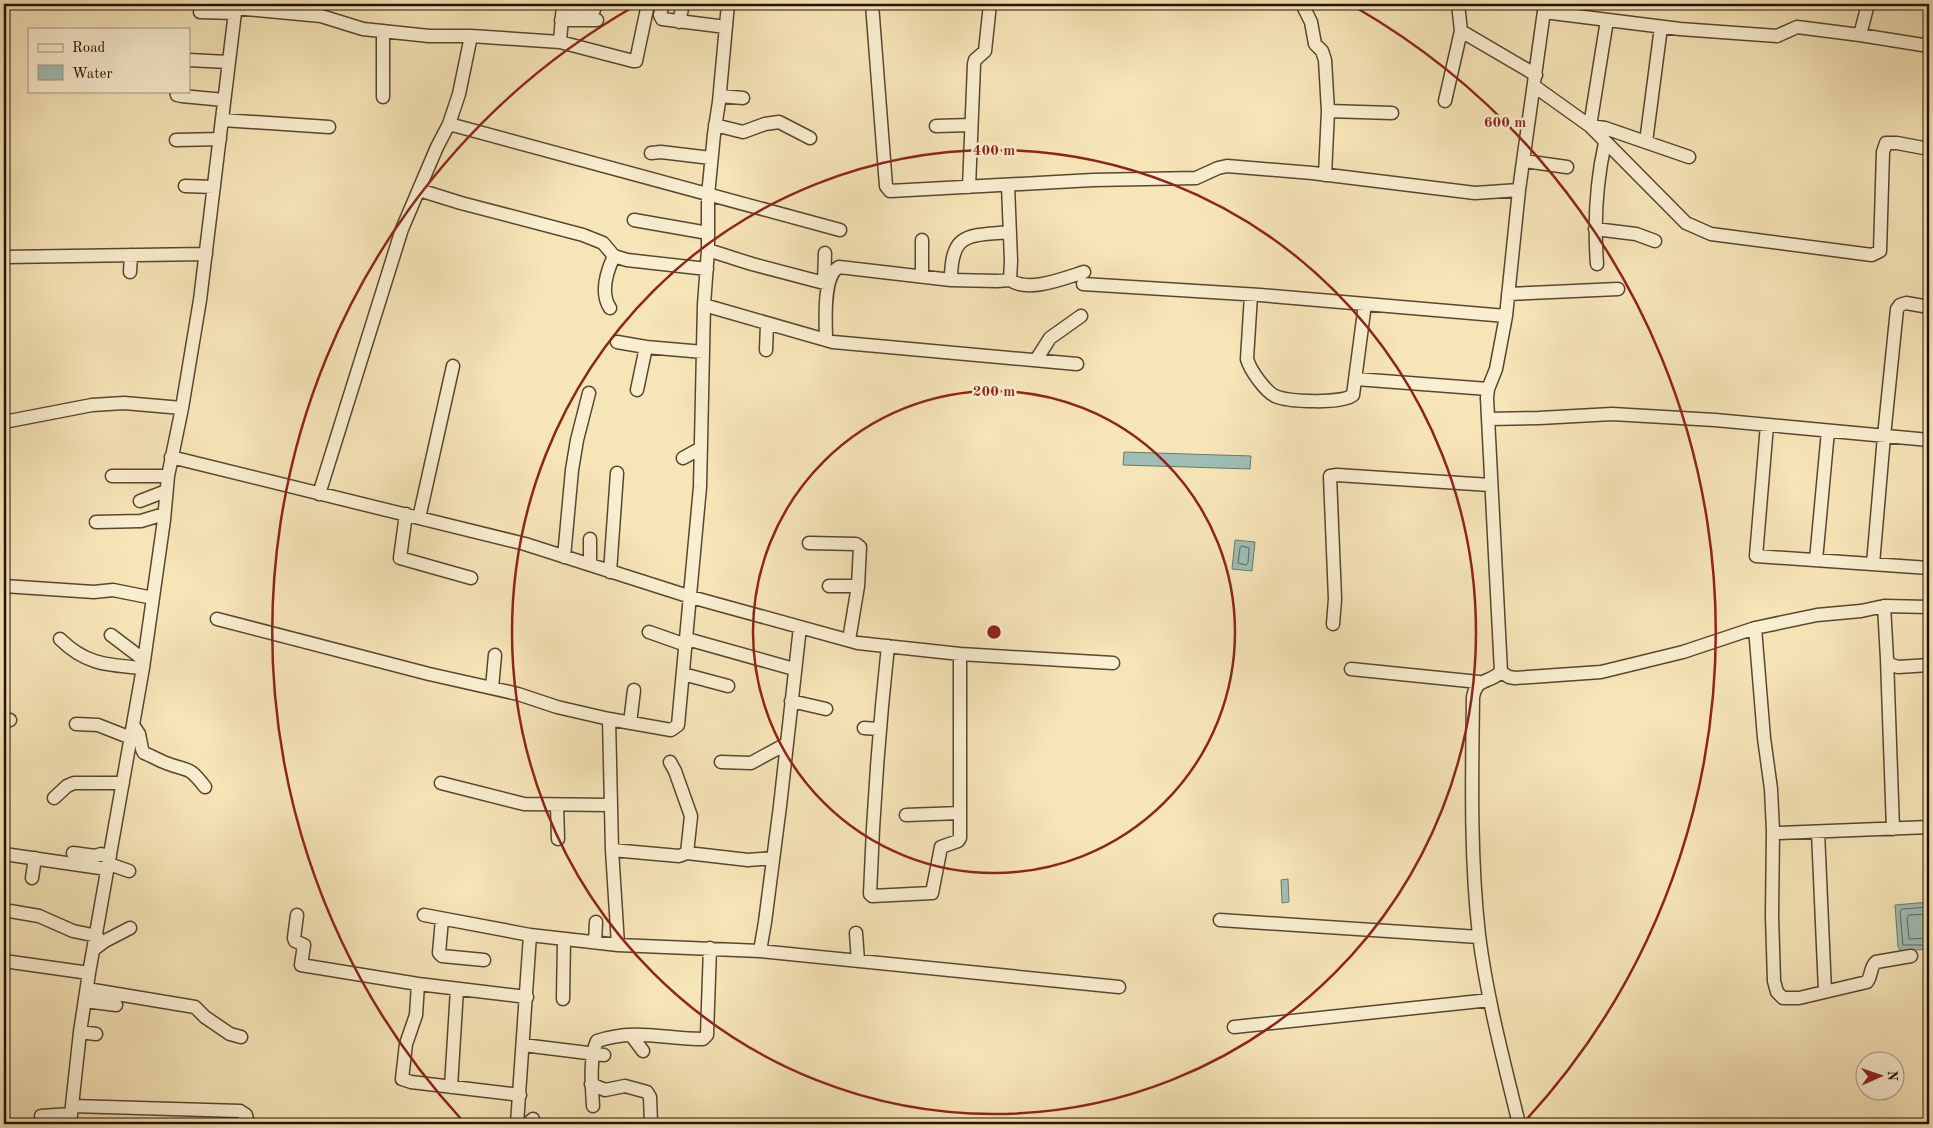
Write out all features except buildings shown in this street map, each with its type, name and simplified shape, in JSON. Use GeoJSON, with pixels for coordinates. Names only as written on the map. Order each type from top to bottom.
{"type":"FeatureCollection","features":[{"type":"Feature","properties":{"kind":"street"},"geometry":{"type":"LineString","coordinates":[[200,12],[235,8],[321,16],[363,29],[429,36],[472,36],[560,42],[636,61],[648,4]]}},
{"type":"Feature","properties":{"kind":"street"},"geometry":{"type":"LineString","coordinates":[[663,4],[660,15],[662,19],[726,27]]}},
{"type":"Feature","properties":{"kind":"street"},"geometry":{"type":"LineString","coordinates":[[679,22],[683,4]]}},
{"type":"Feature","properties":{"kind":"street"},"geometry":{"type":"LineString","coordinates":[[217,619],[518,694],[557,708],[671,730],[675,729],[678,725],[700,487],[704,305],[708,250],[708,195],[720,96],[728,4]]}},
{"type":"Feature","properties":{"kind":"street"},"geometry":{"type":"LineString","coordinates":[[872,4],[888,189],[893,192],[1094,180],[1196,178],[1227,166],[1325,175],[1475,193],[1519,190]]}},
{"type":"Feature","properties":{"kind":"street"},"geometry":{"type":"LineString","coordinates":[[969,187],[974,64],[985,51],[990,4]]}},
{"type":"Feature","properties":{"kind":"street"},"geometry":{"type":"LineString","coordinates":[[1302,4],[1311,22],[1315,44],[1324,56],[1328,111],[1325,175]]}},
{"type":"Feature","properties":{"kind":"street"},"geometry":{"type":"LineString","coordinates":[[1445,101],[1461,31],[1458,4]]}},
{"type":"Feature","properties":{"kind":"street"},"geometry":{"type":"LineString","coordinates":[[1860,35],[1868,4]]}},
{"type":"Feature","properties":{"kind":"street"},"geometry":{"type":"LineString","coordinates":[[71,1115],[80,1032],[89,973],[144,664],[168,476],[182,408],[206,254],[235,8]]}},
{"type":"Feature","properties":{"kind":"street"},"geometry":{"type":"LineString","coordinates":[[1351,669],[1479,682],[1496,677],[1501,672],[1490,485],[1488,388],[1496,369],[1506,316],[1519,190],[1544,8],[1607,20],[1661,27],[1778,36],[1797,28],[1860,35],[1929,46]]}},
{"type":"Feature","properties":{"kind":"street"},"geometry":{"type":"LineString","coordinates":[[560,42],[562,10],[596,15]]}},
{"type":"Feature","properties":{"kind":"street"},"geometry":{"type":"LineString","coordinates":[[1590,126],[1607,20]]}},
{"type":"Feature","properties":{"kind":"street"},"geometry":{"type":"LineString","coordinates":[[1646,142],[1661,27]]}},
{"type":"Feature","properties":{"kind":"street"},"geometry":{"type":"LineString","coordinates":[[383,31],[383,97]]}},
{"type":"Feature","properties":{"kind":"street"},"geometry":{"type":"LineString","coordinates":[[1461,31],[1535,80],[1590,126],[1686,223],[1697,230],[1711,234],[1872,255],[1880,251],[1884,152],[1886,144],[1897,143],[1929,149]]}},
{"type":"Feature","properties":{"kind":"street"},"geometry":{"type":"LineString","coordinates":[[319,494],[402,229],[437,147],[449,124],[459,94],[472,36]]}},
{"type":"Feature","properties":{"kind":"street"},"geometry":{"type":"LineString","coordinates":[[190,60],[228,62]]}},
{"type":"Feature","properties":{"kind":"street"},"geometry":{"type":"LineString","coordinates":[[176,92],[177,95],[182,96],[224,100]]}},
{"type":"Feature","properties":{"kind":"street"},"geometry":{"type":"LineString","coordinates":[[720,96],[743,98]]}},
{"type":"Feature","properties":{"kind":"street"},"geometry":{"type":"LineString","coordinates":[[1328,111],[1392,113]]}},
{"type":"Feature","properties":{"kind":"street"},"geometry":{"type":"LineString","coordinates":[[222,120],[330,127]]}},
{"type":"Feature","properties":{"kind":"street"},"geometry":{"type":"LineString","coordinates":[[715,125],[743,132],[765,124],[779,122],[810,138]]}},
{"type":"Feature","properties":{"kind":"street"},"geometry":{"type":"LineString","coordinates":[[449,124],[840,230]]}},
{"type":"Feature","properties":{"kind":"street"},"geometry":{"type":"LineString","coordinates":[[936,126],[971,125]]}},
{"type":"Feature","properties":{"kind":"street"},"geometry":{"type":"LineString","coordinates":[[1590,126],[1605,128],[1690,157]]}},
{"type":"Feature","properties":{"kind":"street"},"geometry":{"type":"LineString","coordinates":[[176,140],[220,139]]}},
{"type":"Feature","properties":{"kind":"street"},"geometry":{"type":"LineString","coordinates":[[1597,264],[1595,229],[1600,170],[1605,143]]}},
{"type":"Feature","properties":{"kind":"street"},"geometry":{"type":"LineString","coordinates":[[651,154],[668,153],[711,158]]}},
{"type":"Feature","properties":{"kind":"street"},"geometry":{"type":"LineString","coordinates":[[1524,161],[1566,167]]}},
{"type":"Feature","properties":{"kind":"street"},"geometry":{"type":"LineString","coordinates":[[1008,185],[1010,280]]}},
{"type":"Feature","properties":{"kind":"street"},"geometry":{"type":"LineString","coordinates":[[185,186],[214,187]]}},
{"type":"Feature","properties":{"kind":"street"},"geometry":{"type":"LineString","coordinates":[[419,190],[583,235],[603,243],[614,256],[627,260],[707,269]]}},
{"type":"Feature","properties":{"kind":"street"},"geometry":{"type":"LineString","coordinates":[[634,220],[708,232]]}},
{"type":"Feature","properties":{"kind":"street"},"geometry":{"type":"LineString","coordinates":[[1595,229],[1636,234],[1655,241]]}},
{"type":"Feature","properties":{"kind":"street"},"geometry":{"type":"LineString","coordinates":[[950,280],[952,254],[956,246],[973,236],[1010,232]]}},
{"type":"Feature","properties":{"kind":"street"},"geometry":{"type":"LineString","coordinates":[[922,240],[922,276]]}},
{"type":"Feature","properties":{"kind":"street"},"geometry":{"type":"LineString","coordinates":[[708,250],[752,264],[826,283]]}},
{"type":"Feature","properties":{"kind":"street"},"geometry":{"type":"LineString","coordinates":[[825,253],[826,340]]}},
{"type":"Feature","properties":{"kind":"street"},"geometry":{"type":"LineString","coordinates":[[4,257],[206,254]]}},
{"type":"Feature","properties":{"kind":"street"},"geometry":{"type":"LineString","coordinates":[[130,272],[131,255]]}},
{"type":"Feature","properties":{"kind":"street"},"geometry":{"type":"LineString","coordinates":[[610,308],[604,295],[610,264],[614,256]]}},
{"type":"Feature","properties":{"kind":"street"},"geometry":{"type":"LineString","coordinates":[[826,283],[833,272],[839,267],[950,280],[997,282],[1010,280],[1024,285],[1084,278],[1251,295],[1506,316]]}},
{"type":"Feature","properties":{"kind":"street"},"geometry":{"type":"LineString","coordinates":[[1508,294],[1618,289]]}},
{"type":"Feature","properties":{"kind":"street"},"geometry":{"type":"LineString","coordinates":[[1251,295],[1247,359],[1249,366],[1270,393],[1283,399],[1310,401],[1343,400],[1353,396],[1364,304]]}},
{"type":"Feature","properties":{"kind":"street"},"geometry":{"type":"LineString","coordinates":[[1873,564],[1897,309],[1900,305],[1906,303],[1929,307]]}},
{"type":"Feature","properties":{"kind":"street"},"geometry":{"type":"LineString","coordinates":[[704,305],[826,340],[856,345],[1077,364]]}},
{"type":"Feature","properties":{"kind":"street"},"geometry":{"type":"LineString","coordinates":[[1036,360],[1050,338],[1081,316]]}},
{"type":"Feature","properties":{"kind":"street"},"geometry":{"type":"LineString","coordinates":[[766,324],[766,350]]}},
{"type":"Feature","properties":{"kind":"street"},"geometry":{"type":"LineString","coordinates":[[617,342],[703,352]]}},
{"type":"Feature","properties":{"kind":"street"},"geometry":{"type":"LineString","coordinates":[[637,390],[646,346]]}},
{"type":"Feature","properties":{"kind":"street"},"geometry":{"type":"LineString","coordinates":[[419,518],[453,366]]}},
{"type":"Feature","properties":{"kind":"street"},"geometry":{"type":"LineString","coordinates":[[1356,379],[1488,388]]}},
{"type":"Feature","properties":{"kind":"street"},"geometry":{"type":"LineString","coordinates":[[564,557],[572,470],[577,440],[589,393]]}},
{"type":"Feature","properties":{"kind":"street"},"geometry":{"type":"LineString","coordinates":[[4,422],[92,405],[124,403],[182,408]]}},
{"type":"Feature","properties":{"kind":"street"},"geometry":{"type":"LineString","coordinates":[[1488,419],[1612,414],[1767,425],[1929,440]]}},
{"type":"Feature","properties":{"kind":"street"},"geometry":{"type":"LineString","coordinates":[[1767,425],[1756,556],[1873,564],[1929,564]]}},
{"type":"Feature","properties":{"kind":"street"},"geometry":{"type":"LineString","coordinates":[[1816,560],[1828,431]]}},
{"type":"Feature","properties":{"kind":"street"},"geometry":{"type":"LineString","coordinates":[[683,458],[701,448]]}},
{"type":"Feature","properties":{"kind":"street"},"geometry":{"type":"LineString","coordinates":[[171,457],[525,544],[691,597],[849,640],[960,654],[1113,663]]}},
{"type":"Feature","properties":{"kind":"street"},"geometry":{"type":"LineString","coordinates":[[610,572],[617,473]]}},
{"type":"Feature","properties":{"kind":"street"},"geometry":{"type":"LineString","coordinates":[[112,476],[168,476]]}},
{"type":"Feature","properties":{"kind":"street"},"geometry":{"type":"LineString","coordinates":[[1333,624],[1335,599],[1330,476],[1490,485]]}},
{"type":"Feature","properties":{"kind":"street"},"geometry":{"type":"LineString","coordinates":[[140,501],[166,491]]}},
{"type":"Feature","properties":{"kind":"street"},"geometry":{"type":"LineString","coordinates":[[96,522],[141,521],[164,514]]}},
{"type":"Feature","properties":{"kind":"street"},"geometry":{"type":"LineString","coordinates":[[406,514],[400,558],[471,578]]}},
{"type":"Feature","properties":{"kind":"street"},"geometry":{"type":"LineString","coordinates":[[590,539],[590,565]]}},
{"type":"Feature","properties":{"kind":"street"},"geometry":{"type":"LineString","coordinates":[[809,543],[856,544],[860,548],[858,586],[849,640]]}},
{"type":"Feature","properties":{"kind":"street"},"geometry":{"type":"LineString","coordinates":[[4,586],[94,592],[113,590],[153,598]]}},
{"type":"Feature","properties":{"kind":"street"},"geometry":{"type":"LineString","coordinates":[[829,586],[858,586]]}},
{"type":"Feature","properties":{"kind":"street"},"geometry":{"type":"LineString","coordinates":[[1501,672],[1515,678],[1601,672],[1683,652],[1755,628],[1817,615],[1884,606],[1929,607]]}},
{"type":"Feature","properties":{"kind":"street"},"geometry":{"type":"LineString","coordinates":[[1884,606],[1893,829]]}},
{"type":"Feature","properties":{"kind":"street"},"geometry":{"type":"LineString","coordinates":[[1861,610],[1872,614],[1885,625]]}},
{"type":"Feature","properties":{"kind":"street"},"geometry":{"type":"LineString","coordinates":[[760,951],[773,858],[800,627]]}},
{"type":"Feature","properties":{"kind":"street"},"geometry":{"type":"LineString","coordinates":[[1755,628],[1764,738],[1771,789],[1772,925],[1774,981],[1777,992],[1782,998],[1799,998],[1867,982],[1870,978],[1872,966],[1876,962],[1911,956]]}},
{"type":"Feature","properties":{"kind":"street"},"geometry":{"type":"LineString","coordinates":[[649,632],[794,669]]}},
{"type":"Feature","properties":{"kind":"street"},"geometry":{"type":"LineString","coordinates":[[111,635],[144,664]]}},
{"type":"Feature","properties":{"kind":"street"},"geometry":{"type":"LineString","coordinates":[[60,639],[72,650],[88,659],[107,664],[144,664]]}},
{"type":"Feature","properties":{"kind":"street"},"geometry":{"type":"LineString","coordinates":[[888,646],[880,729],[870,895],[908,895],[933,892],[941,847],[958,841],[960,838],[960,654]]}},
{"type":"Feature","properties":{"kind":"street"},"geometry":{"type":"LineString","coordinates":[[492,688],[495,655]]}},
{"type":"Feature","properties":{"kind":"street"},"geometry":{"type":"LineString","coordinates":[[1887,660],[1893,666],[1929,665]]}},
{"type":"Feature","properties":{"kind":"street"},"geometry":{"type":"LineString","coordinates":[[683,674],[728,686]]}},
{"type":"Feature","properties":{"kind":"street"},"geometry":{"type":"LineString","coordinates":[[1479,682],[1473,697],[1474,888],[1479,937],[1490,1000],[1519,1124]]}},
{"type":"Feature","properties":{"kind":"street"},"geometry":{"type":"LineString","coordinates":[[630,722],[634,690]]}},
{"type":"Feature","properties":{"kind":"street"},"geometry":{"type":"LineString","coordinates":[[791,701],[826,709]]}},
{"type":"Feature","properties":{"kind":"street"},"geometry":{"type":"LineString","coordinates":[[610,719],[610,804],[618,945]]}},
{"type":"Feature","properties":{"kind":"street"},"geometry":{"type":"LineString","coordinates":[[76,724],[98,725],[131,738]]}},
{"type":"Feature","properties":{"kind":"street"},"geometry":{"type":"LineString","coordinates":[[133,725],[139,734],[144,753],[168,764],[186,768],[195,774],[205,787]]}},
{"type":"Feature","properties":{"kind":"street"},"geometry":{"type":"LineString","coordinates":[[864,728],[880,729]]}},
{"type":"Feature","properties":{"kind":"street"},"geometry":{"type":"LineString","coordinates":[[720,762],[751,762],[786,744]]}},
{"type":"Feature","properties":{"kind":"street"},"geometry":{"type":"LineString","coordinates":[[670,762],[691,816],[687,853]]}},
{"type":"Feature","properties":{"kind":"street"},"geometry":{"type":"LineString","coordinates":[[54,798],[67,786],[74,783],[123,783]]}},
{"type":"Feature","properties":{"kind":"street"},"geometry":{"type":"LineString","coordinates":[[441,783],[524,804],[610,804]]}},
{"type":"Feature","properties":{"kind":"street"},"geometry":{"type":"LineString","coordinates":[[687,803],[691,788]]}},
{"type":"Feature","properties":{"kind":"street"},"geometry":{"type":"LineString","coordinates":[[557,805],[558,839]]}},
{"type":"Feature","properties":{"kind":"street"},"geometry":{"type":"LineString","coordinates":[[906,815],[960,813]]}},
{"type":"Feature","properties":{"kind":"street"},"geometry":{"type":"LineString","coordinates":[[1772,831],[1778,833],[1818,832],[1929,827]]}},
{"type":"Feature","properties":{"kind":"street"},"geometry":{"type":"LineString","coordinates":[[1818,832],[1825,991]]}},
{"type":"Feature","properties":{"kind":"street"},"geometry":{"type":"LineString","coordinates":[[612,850],[678,856],[687,853],[754,860],[773,858]]}},
{"type":"Feature","properties":{"kind":"street"},"geometry":{"type":"LineString","coordinates":[[73,853],[95,856],[101,854],[109,863]]}},
{"type":"Feature","properties":{"kind":"street"},"geometry":{"type":"LineString","coordinates":[[4,854],[109,863],[129,871]]}},
{"type":"Feature","properties":{"kind":"street"},"geometry":{"type":"LineString","coordinates":[[32,878],[35,858]]}},
{"type":"Feature","properties":{"kind":"street"},"geometry":{"type":"LineString","coordinates":[[4,910],[39,916],[73,930],[97,936]]}},
{"type":"Feature","properties":{"kind":"street"},"geometry":{"type":"LineString","coordinates":[[297,914],[294,938],[304,946],[301,965],[418,984],[527,997]]}},
{"type":"Feature","properties":{"kind":"street"},"geometry":{"type":"LineString","coordinates":[[424,915],[530,935],[618,945],[760,951],[1119,987]]}},
{"type":"Feature","properties":{"kind":"street"},"geometry":{"type":"LineString","coordinates":[[442,919],[440,953],[442,956],[484,960]]}},
{"type":"Feature","properties":{"kind":"street"},"geometry":{"type":"LineString","coordinates":[[1220,920],[1479,937]]}},
{"type":"Feature","properties":{"kind":"street"},"geometry":{"type":"LineString","coordinates":[[595,942],[596,922]]}},
{"type":"Feature","properties":{"kind":"street"},"geometry":{"type":"LineString","coordinates":[[93,950],[105,941],[130,928]]}},
{"type":"Feature","properties":{"kind":"street"},"geometry":{"type":"LineString","coordinates":[[856,933],[858,961]]}},
{"type":"Feature","properties":{"kind":"street"},"geometry":{"type":"LineString","coordinates":[[517,1124],[524,1045],[530,935]]}},
{"type":"Feature","properties":{"kind":"street"},"geometry":{"type":"LineString","coordinates":[[564,939],[564,999]]}},
{"type":"Feature","properties":{"kind":"street"},"geometry":{"type":"LineString","coordinates":[[593,1106],[591,1084],[598,1054],[597,1041],[610,1037],[647,1034],[703,1039],[707,1035],[710,948]]}},
{"type":"Feature","properties":{"kind":"street"},"geometry":{"type":"LineString","coordinates":[[4,961],[89,973]]}},
{"type":"Feature","properties":{"kind":"street"},"geometry":{"type":"LineString","coordinates":[[418,984],[416,1015],[406,1044],[402,1078],[404,1080],[451,1087],[520,1090]]}},
{"type":"Feature","properties":{"kind":"street"},"geometry":{"type":"LineString","coordinates":[[451,1087],[457,988]]}},
{"type":"Feature","properties":{"kind":"street"},"geometry":{"type":"LineString","coordinates":[[86,995],[116,1005]]}},
{"type":"Feature","properties":{"kind":"street"},"geometry":{"type":"LineString","coordinates":[[86,995],[195,1007],[205,1017],[230,1034],[241,1037]]}},
{"type":"Feature","properties":{"kind":"street"},"geometry":{"type":"LineString","coordinates":[[1234,1028],[1490,1000]]}},
{"type":"Feature","properties":{"kind":"street"},"geometry":{"type":"LineString","coordinates":[[80,1032],[96,1034]]}},
{"type":"Feature","properties":{"kind":"street"},"geometry":{"type":"LineString","coordinates":[[631,1035],[643,1051]]}},
{"type":"Feature","properties":{"kind":"street"},"geometry":{"type":"LineString","coordinates":[[524,1045],[598,1054]]}},
{"type":"Feature","properties":{"kind":"street"},"geometry":{"type":"LineString","coordinates":[[480,1083],[520,1090]]}},
{"type":"Feature","properties":{"kind":"street"},"geometry":{"type":"LineString","coordinates":[[591,1084],[605,1090],[625,1086],[648,1092],[650,1097],[651,1124]]}},
{"type":"Feature","properties":{"kind":"street"},"geometry":{"type":"LineString","coordinates":[[41,1116],[240,1111],[246,1115],[248,1124]]}},
{"type":"Feature","properties":{"kind":"water"},"geometry":{"type":"Polygon","coordinates":[[[1124,452],[1251,456],[1250,469],[1123,465],[1124,452]]]}},
{"type":"Feature","properties":{"kind":"water"},"geometry":{"type":"Polygon","coordinates":[[[1235,540],[1255,542],[1252,571],[1232,569],[1235,540]]]}},
{"type":"Feature","properties":{"kind":"water"},"geometry":{"type":"Polygon","coordinates":[[[1288,879],[1289,902],[1282,903],[1281,880],[1288,879]]]}},
{"type":"Feature","properties":{"kind":"water"},"geometry":{"type":"Polygon","coordinates":[[[1929,902],[1929,949],[1901,951],[1898,947],[1895,905],[1929,902]]]}}]}
